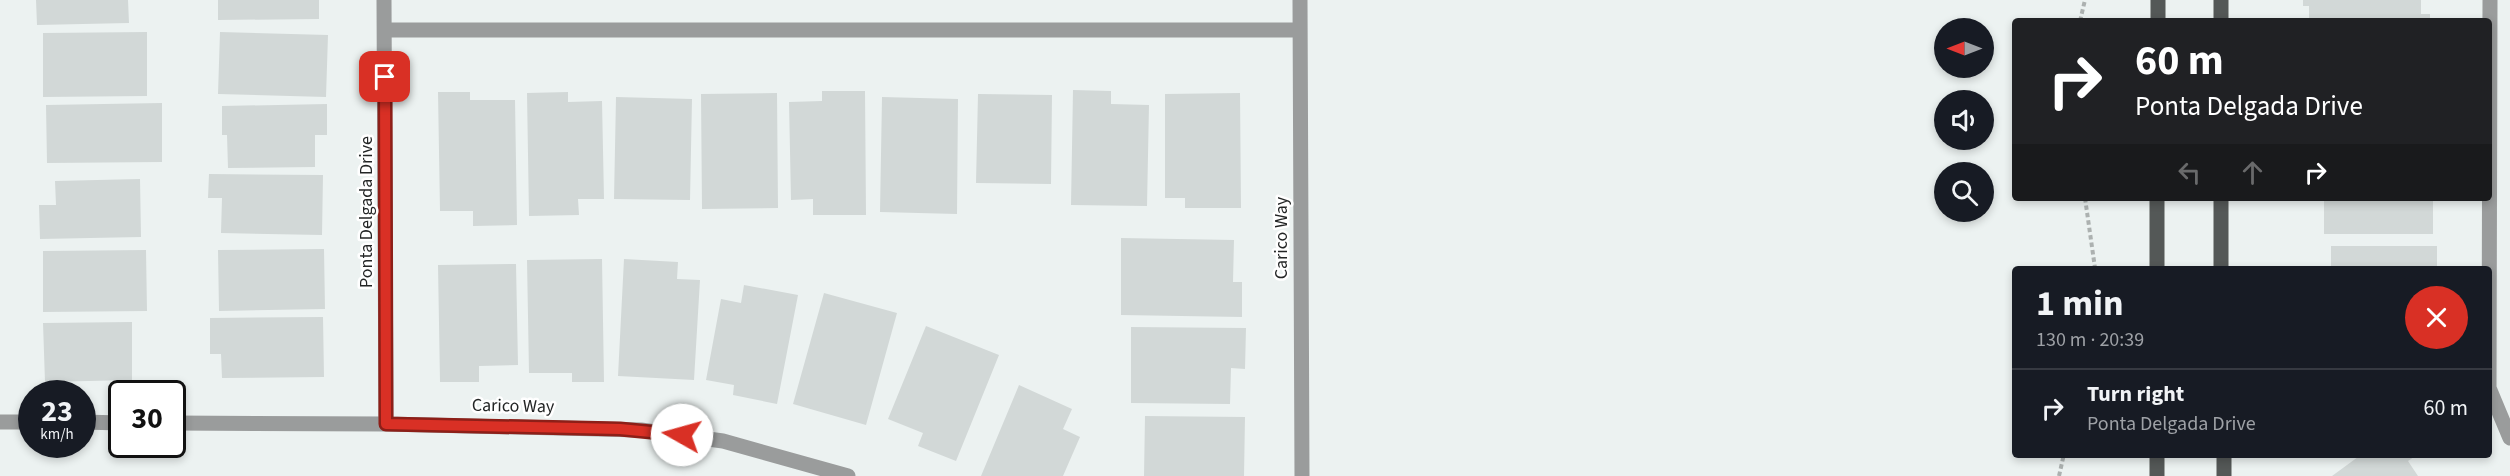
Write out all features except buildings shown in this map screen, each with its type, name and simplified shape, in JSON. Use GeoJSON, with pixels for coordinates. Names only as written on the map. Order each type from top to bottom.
{"type":"FeatureCollection","features":[{"type":"Feature","properties":{"kind":"main road"},"geometry":{"type":"LineString","coordinates":[[2157,18],[2158,0]]}},
{"type":"Feature","properties":{"kind":"main road"},"geometry":{"type":"LineString","coordinates":[[2221,0],[2221,18]]}},
{"type":"Feature","properties":{"kind":"main road"},"geometry":{"type":"LineString","coordinates":[[2157,201],[2157,266]]}},
{"type":"Feature","properties":{"kind":"main road"},"geometry":{"type":"LineString","coordinates":[[2221,201],[2221,266]]}},
{"type":"Feature","properties":{"kind":"main road"},"geometry":{"type":"LineString","coordinates":[[2157,458],[2157,476]]}},
{"type":"Feature","properties":{"kind":"main road"},"geometry":{"type":"LineString","coordinates":[[2224,458],[2224,476]]}},
{"type":"Feature","properties":{"kind":"street","name":"Ponta Delgada Drive"},"geometry":{"type":"LineString","coordinates":[[384,0],[386,424]]}},
{"type":"Feature","properties":{"kind":"street","name":"Carico Way"},"geometry":{"type":"LineString","coordinates":[[1300,0],[1302,476]]}},
{"type":"Feature","properties":{"kind":"street"},"geometry":{"type":"LineString","coordinates":[[2490,0],[2490,18]]}},
{"type":"Feature","properties":{"kind":"street"},"geometry":{"type":"LineString","coordinates":[[385,30],[1300,30]]}},
{"type":"Feature","properties":{"kind":"street"},"geometry":{"type":"LineString","coordinates":[[2489,201],[2489,266]]}},
{"type":"Feature","properties":{"kind":"street"},"geometry":{"type":"LineString","coordinates":[[2492,395],[2510,438]]}},
{"type":"Feature","properties":{"kind":"street"},"geometry":{"type":"LineString","coordinates":[[0,422],[18,422]]}},
{"type":"Feature","properties":{"kind":"street","name":"Carico Way"},"geometry":{"type":"LineString","coordinates":[[186,423],[386,424],[641,430],[723,441],[848,476]]}},
{"type":"Feature","properties":{"kind":"path"},"geometry":{"type":"LineString","coordinates":[[2081,18],[2085,0]]}},
{"type":"Feature","properties":{"kind":"path"},"geometry":{"type":"LineString","coordinates":[[2085,201],[2095,266]]}},
{"type":"Feature","properties":{"kind":"path"},"geometry":{"type":"LineString","coordinates":[[2059,476],[2063,458]]}},
{"type":"Feature","properties":{"kind":"route"},"geometry":{"type":"LineString","coordinates":[[385,77],[386,424],[558,426],[641,430],[682,435]]}}]}
